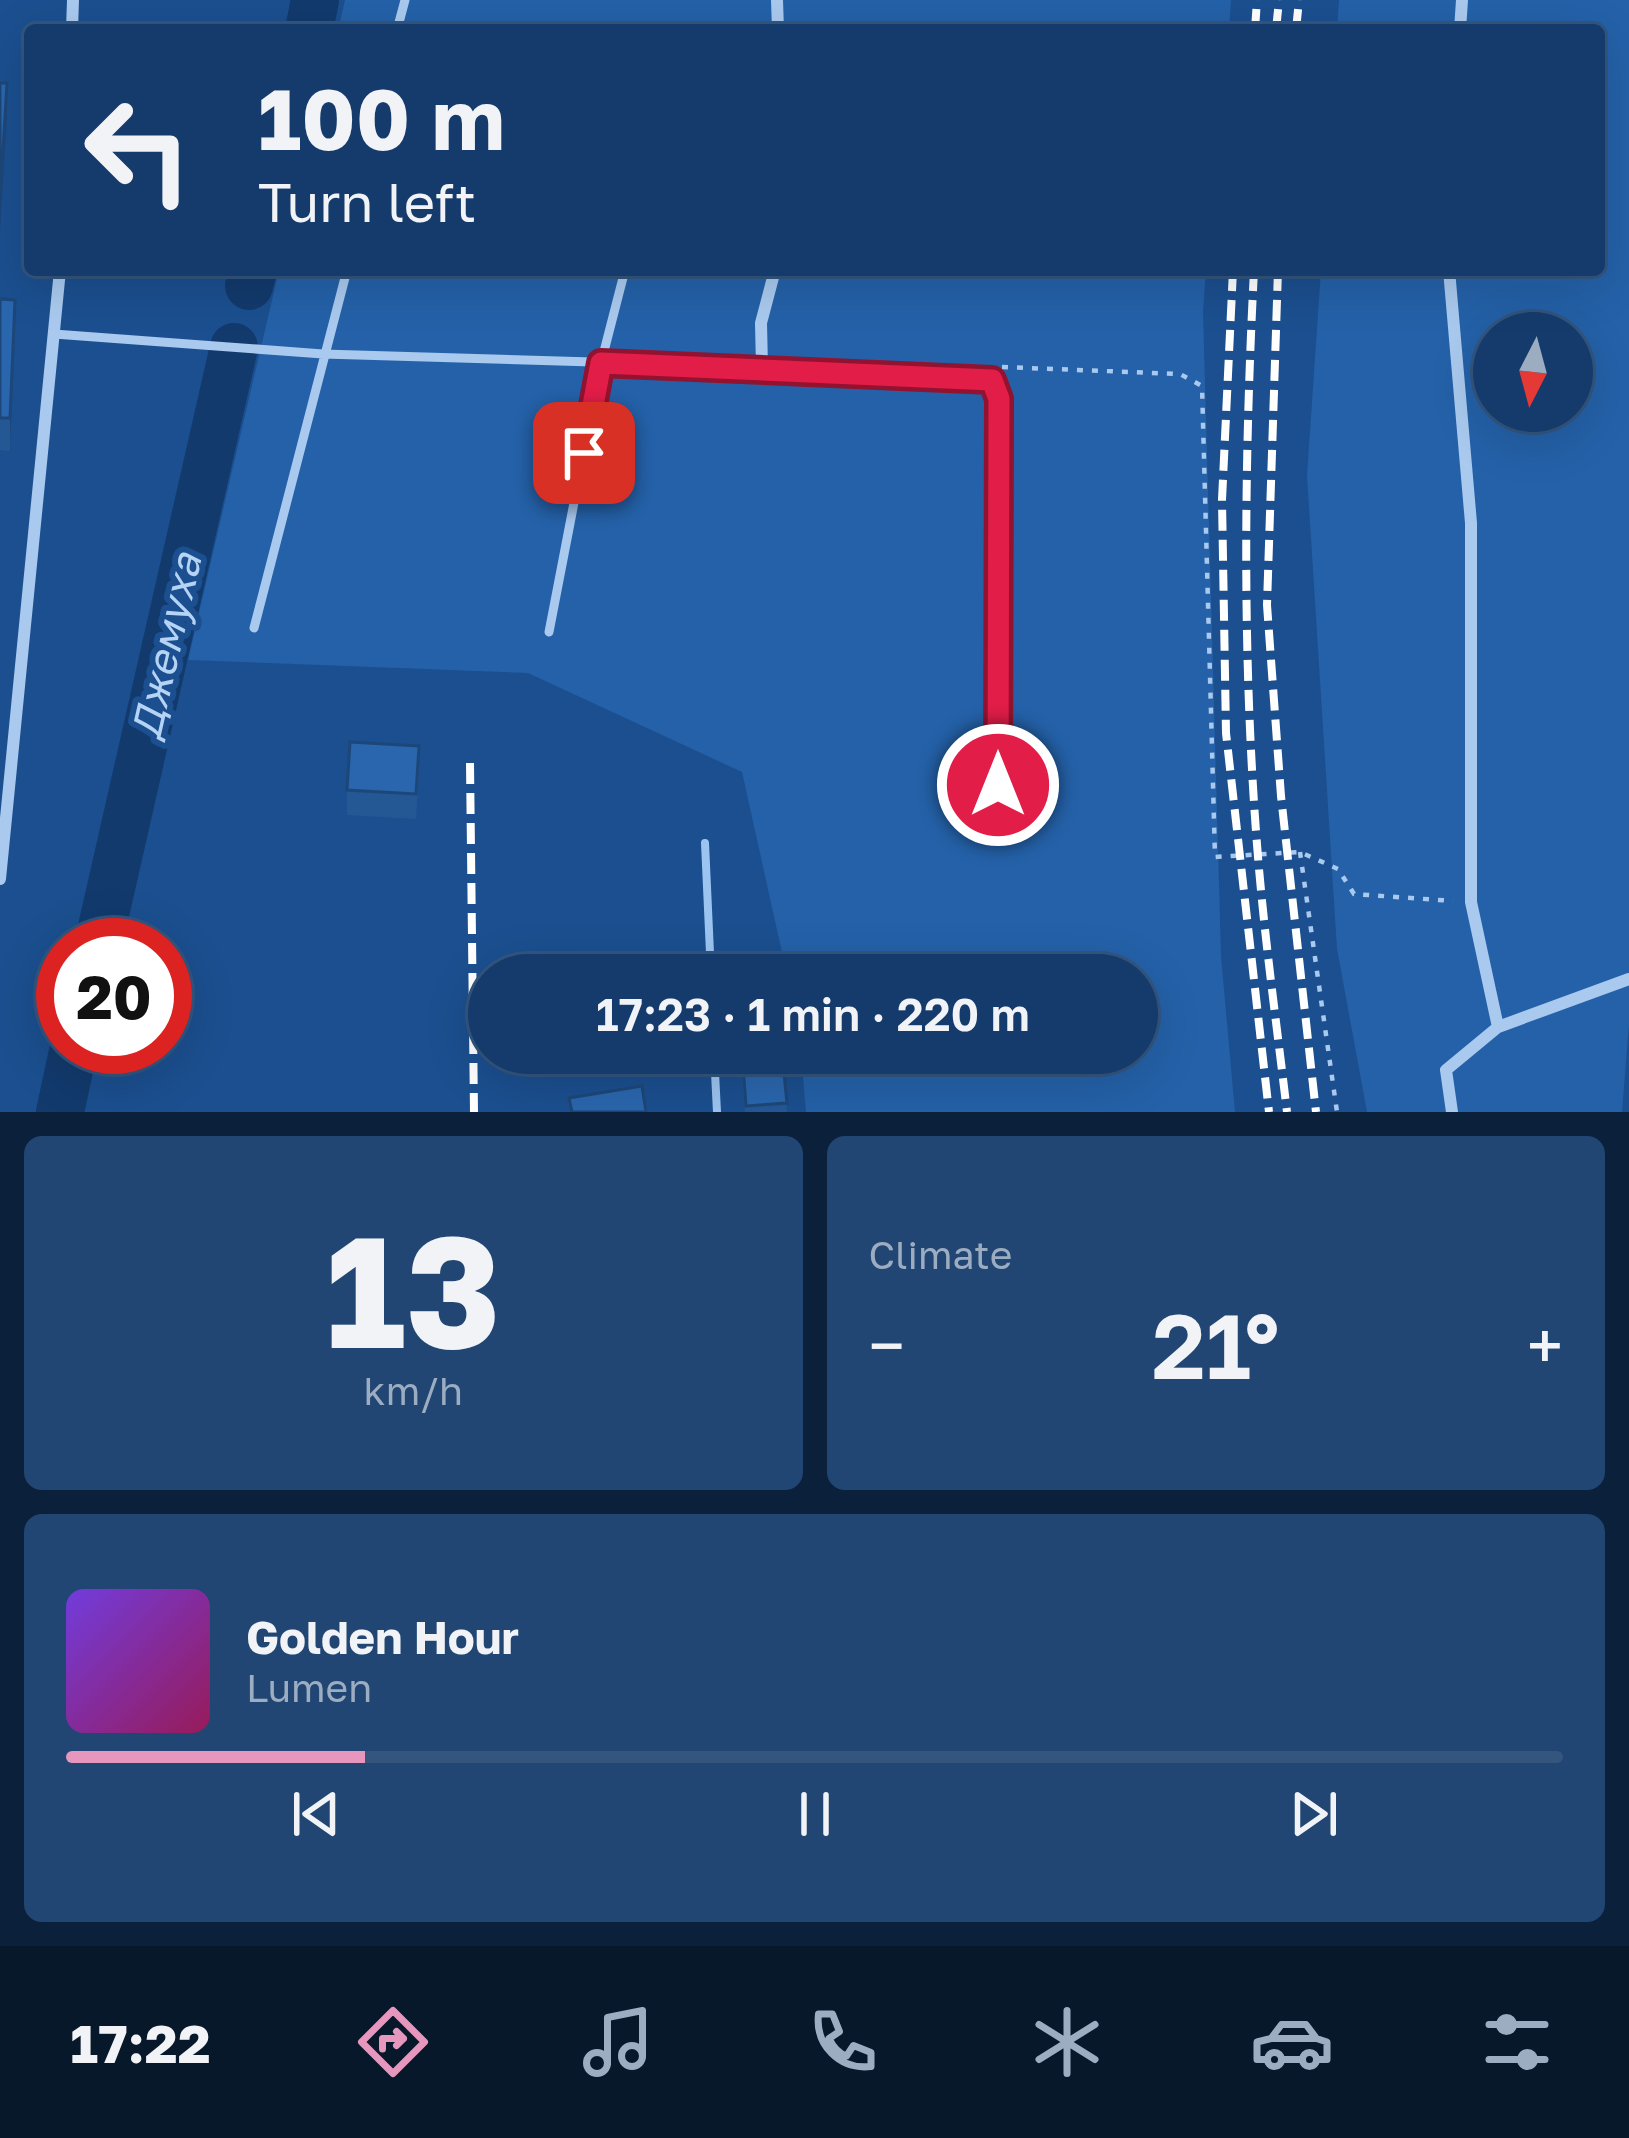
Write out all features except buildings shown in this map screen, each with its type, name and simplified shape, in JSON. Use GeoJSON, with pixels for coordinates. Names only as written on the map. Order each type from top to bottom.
{"type":"FeatureCollection","features":[{"type":"Feature","properties":{"kind":"street"},"geometry":{"type":"LineString","coordinates":[[0,879],[59,276]]}},
{"type":"Feature","properties":{"kind":"street"},"geometry":{"type":"LineString","coordinates":[[762,367],[761,323],[773,276]]}},
{"type":"Feature","properties":{"kind":"street"},"geometry":{"type":"LineString","coordinates":[[1450,276],[1471,523],[1471,902],[1498,1027]]}},
{"type":"Feature","properties":{"kind":"street"},"geometry":{"type":"LineString","coordinates":[[1453,1112],[1446,1070],[1498,1027],[1629,979]]}},
{"type":"Feature","properties":{"kind":"lane"},"geometry":{"type":"LineString","coordinates":[[254,628],[344,276]]}},
{"type":"Feature","properties":{"kind":"lane"},"geometry":{"type":"LineString","coordinates":[[549,632],[601,363],[623,276]]}},
{"type":"Feature","properties":{"kind":"lane"},"geometry":{"type":"LineString","coordinates":[[54,334],[323,354],[762,367],[992,380],[999,399],[998,785]]}},
{"type":"Feature","properties":{"kind":"path"},"geometry":{"type":"LineString","coordinates":[[994,367],[1180,374],[1202,386],[1215,856],[1300,852],[1338,869],[1354,894],[1471,902]]}},
{"type":"Feature","properties":{"kind":"path"},"geometry":{"type":"LineString","coordinates":[[1300,852],[1337,1112]]}},
{"type":"Feature","properties":{"kind":"shaded area"},"geometry":{"type":"Polygon","coordinates":[[[345,0],[1231,0],[1229,24],[339,24],[345,0]]]}},
{"type":"Feature","properties":{"kind":"shaded area"},"geometry":{"type":"Polygon","coordinates":[[[1339,0],[1629,0],[1629,1024],[1622,1112],[1367,1112],[1337,949],[1307,475],[1321,276],[1605,276],[1605,24],[1337,24],[1339,0]]]}},
{"type":"Feature","properties":{"kind":"shaded area"},"geometry":{"type":"Polygon","coordinates":[[[278,276],[1206,276],[1221,956],[1235,1112],[806,1112],[803,1074],[1158,1074],[1158,954],[782,954],[742,772],[528,673],[188,660],[278,276]]]}},
{"type":"Feature","properties":{"kind":"waterway","name":"Джемуха"},"geometry":{"type":"LineString","coordinates":[[310,24],[315,0]]}},
{"type":"Feature","properties":{"kind":"waterway","name":"Джемуха"},"geometry":{"type":"LineString","coordinates":[[249,286],[252,276]]}},
{"type":"Feature","properties":{"kind":"waterway","name":"Джемуха"},"geometry":{"type":"LineString","coordinates":[[104,918],[234,347]]}},
{"type":"Feature","properties":{"kind":"waterway"},"geometry":{"type":"LineString","coordinates":[[705,843],[710,954]]}},
{"type":"Feature","properties":{"kind":"waterway","name":"Джемуха"},"geometry":{"type":"LineString","coordinates":[[60,1112],[68,1074]]}},
{"type":"Feature","properties":{"kind":"waterway"},"geometry":{"type":"LineString","coordinates":[[715,1074],[717,1112]]}},
{"type":"Feature","properties":{"kind":"railway"},"geometry":{"type":"LineString","coordinates":[[1255,24],[1257,0]]}},
{"type":"Feature","properties":{"kind":"railway"},"geometry":{"type":"LineString","coordinates":[[1277,24],[1279,0]]}},
{"type":"Feature","properties":{"kind":"railway"},"geometry":{"type":"LineString","coordinates":[[1297,24],[1299,0]]}},
{"type":"Feature","properties":{"kind":"railway"},"geometry":{"type":"LineString","coordinates":[[1233,276],[1222,500],[1226,733],[1269,1112]]}},
{"type":"Feature","properties":{"kind":"railway"},"geometry":{"type":"LineString","coordinates":[[1254,276],[1247,490],[1249,710],[1261,889],[1287,1112]]}},
{"type":"Feature","properties":{"kind":"railway"},"geometry":{"type":"LineString","coordinates":[[1278,276],[1267,605],[1281,796],[1316,1112]]}},
{"type":"Feature","properties":{"kind":"railway"},"geometry":{"type":"LineString","coordinates":[[470,763],[474,1112]]}},
{"type":"Feature","properties":{"kind":"route"},"geometry":{"type":"LineString","coordinates":[[584,453],[601,363],[992,380],[999,399],[998,785]]}}]}
